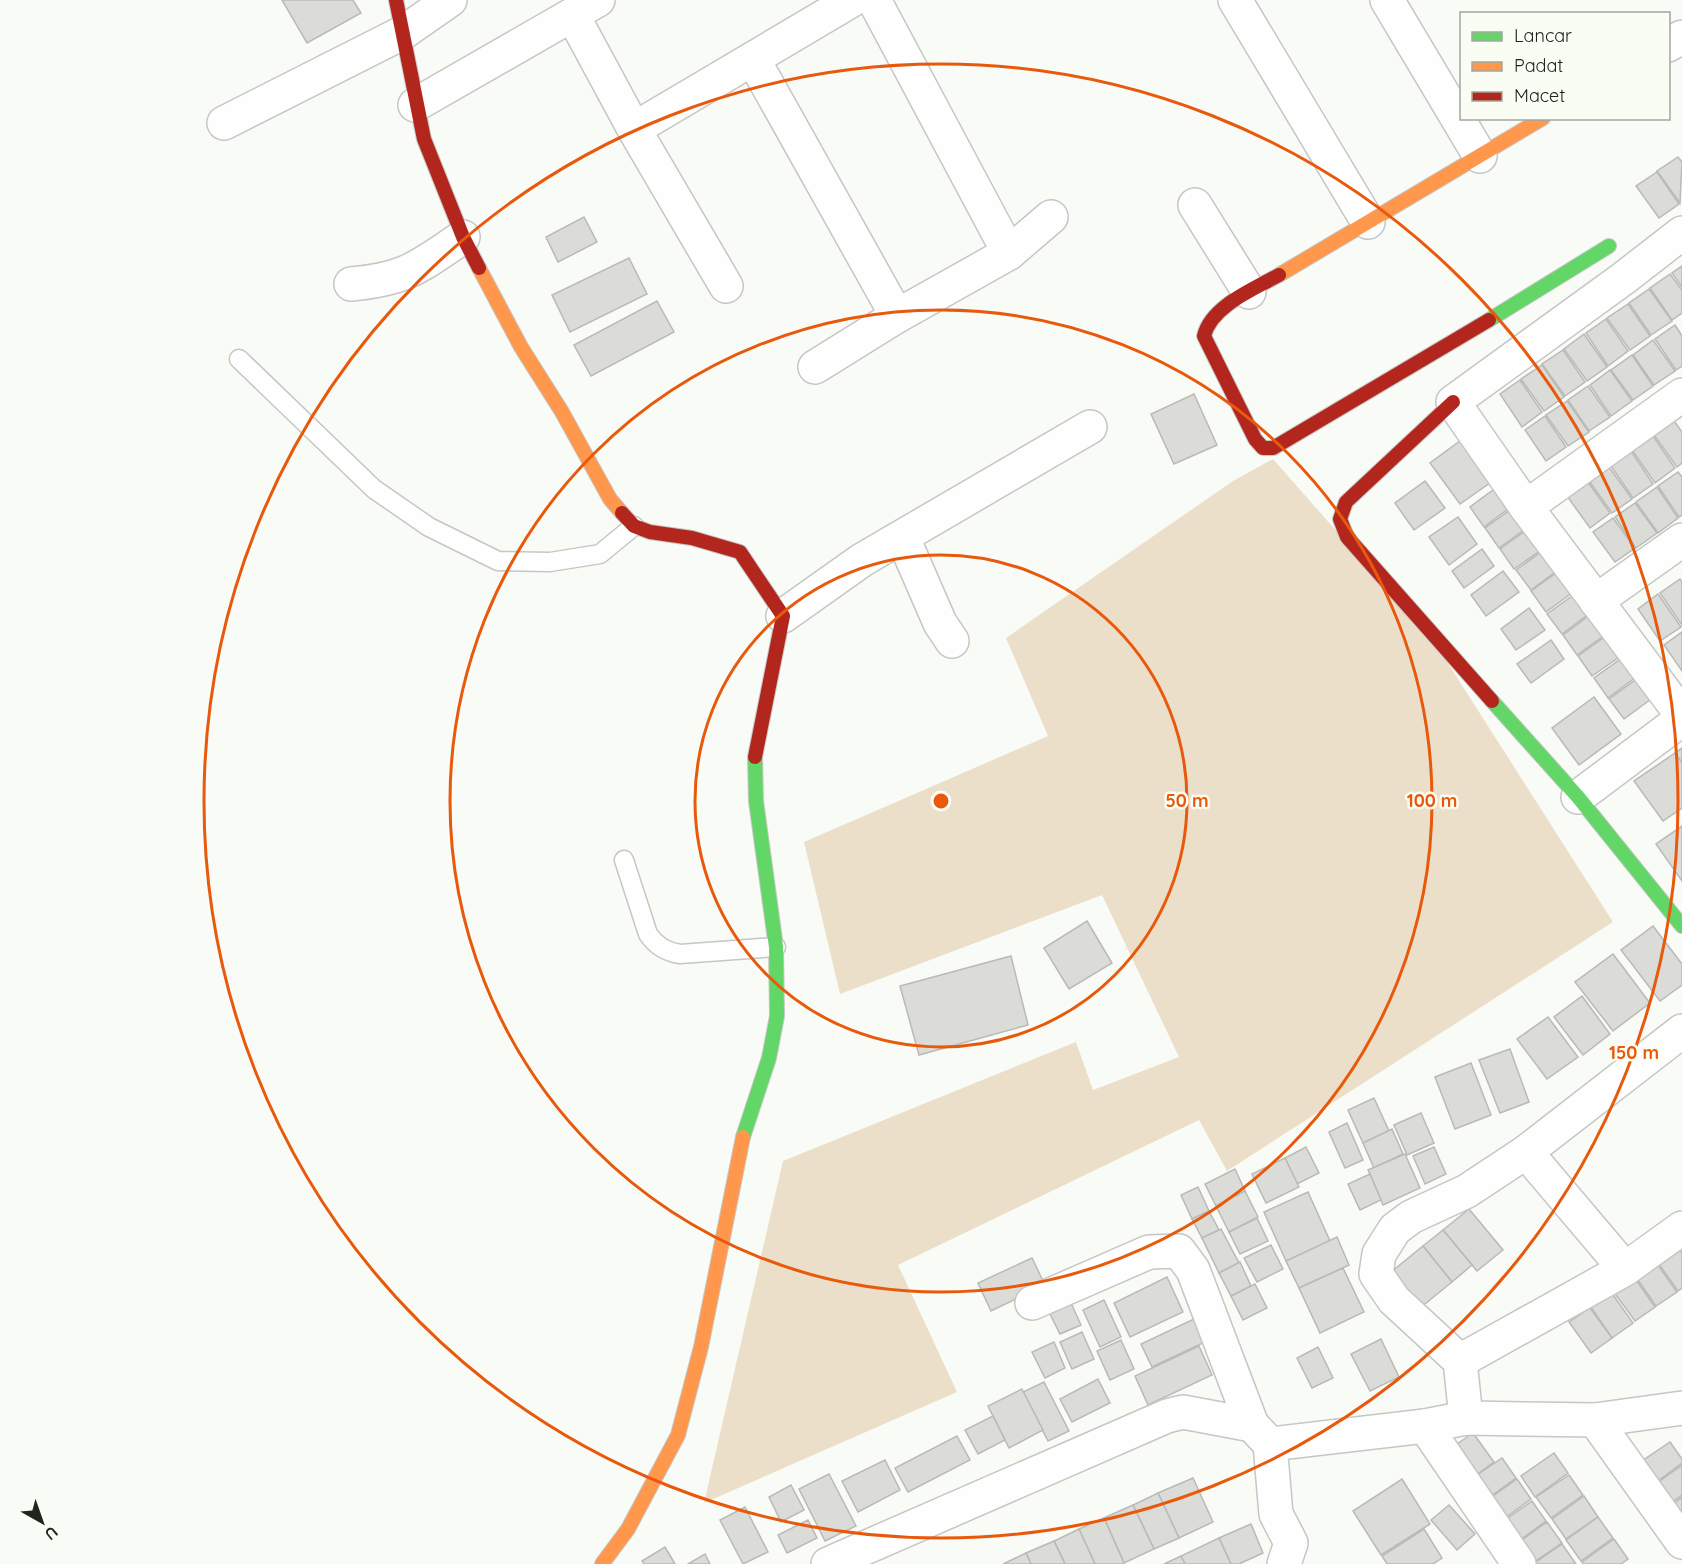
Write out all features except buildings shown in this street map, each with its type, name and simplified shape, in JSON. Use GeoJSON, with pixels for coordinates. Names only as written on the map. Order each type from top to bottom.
{"type":"FeatureCollection","features":[{"type":"Feature","properties":{"kind":"street"},"geometry":{"type":"LineString","coordinates":[[396,0],[404,32],[415,105],[440,184],[463,237],[521,347],[562,412],[610,499],[634,526],[650,532],[692,538],[740,552],[783,616]]}},
{"type":"Feature","properties":{"kind":"street"},"geometry":{"type":"LineString","coordinates":[[224,123],[404,32],[450,0]]}},
{"type":"Feature","properties":{"kind":"street"},"geometry":{"type":"LineString","coordinates":[[634,129],[852,0]]}},
{"type":"Feature","properties":{"kind":"street"},"geometry":{"type":"LineString","coordinates":[[874,0],[1009,253]]}},
{"type":"Feature","properties":{"kind":"street"},"geometry":{"type":"LineString","coordinates":[[1235,0],[1368,222]]}},
{"type":"Feature","properties":{"kind":"street"},"geometry":{"type":"LineString","coordinates":[[1387,0],[1480,156]]}},
{"type":"Feature","properties":{"kind":"street"},"geometry":{"type":"LineString","coordinates":[[415,105],[585,8],[634,129],[726,286]]}},
{"type":"Feature","properties":{"kind":"street"},"geometry":{"type":"LineString","coordinates":[[753,59],[897,316]]}},
{"type":"Feature","properties":{"kind":"street"},"geometry":{"type":"LineString","coordinates":[[1541,120],[1249,292],[1215,317],[1204,330],[1204,336],[1255,439],[1263,448],[1273,448],[1532,295],[1609,246]]}},
{"type":"Feature","properties":{"kind":"street"},"geometry":{"type":"LineString","coordinates":[[1195,205],[1249,292]]}},
{"type":"Feature","properties":{"kind":"street"},"geometry":{"type":"LineString","coordinates":[[815,368],[897,316],[1009,253],[1051,217]]}},
{"type":"Feature","properties":{"kind":"street"},"geometry":{"type":"LineString","coordinates":[[1677,911],[1347,537],[1340,519],[1346,502],[1453,402],[1624,279],[1682,233]]}},
{"type":"Feature","properties":{"kind":"street"},"geometry":{"type":"LineString","coordinates":[[351,284],[386,281],[410,273],[463,237]]}},
{"type":"Feature","properties":{"kind":"street"},"geometry":{"type":"LineString","coordinates":[[1526,507],[1682,395]]}},
{"type":"Feature","properties":{"kind":"street"},"geometry":{"type":"LineString","coordinates":[[1453,402],[1526,507],[1682,715]]}},
{"type":"Feature","properties":{"kind":"street"},"geometry":{"type":"LineString","coordinates":[[602,1564],[633,1519],[678,1435],[701,1347],[734,1174],[750,1110],[769,1058],[777,1016],[776,947],[756,801],[755,755],[783,616],[862,560],[1090,427]]}},
{"type":"Feature","properties":{"kind":"street"},"geometry":{"type":"LineString","coordinates":[[903,538],[940,623],[952,641]]}},
{"type":"Feature","properties":{"kind":"street"},"geometry":{"type":"LineString","coordinates":[[1596,601],[1682,540]]}},
{"type":"Feature","properties":{"kind":"street"},"geometry":{"type":"LineString","coordinates":[[1578,797],[1682,719]]}},
{"type":"Feature","properties":{"kind":"street"},"geometry":{"type":"LineString","coordinates":[[1466,1418],[1460,1361],[1394,1300],[1376,1274],[1379,1254],[1395,1229],[1411,1217],[1446,1203],[1526,1152],[1682,1031]]}},
{"type":"Feature","properties":{"kind":"street"},"geometry":{"type":"LineString","coordinates":[[1526,1152],[1624,1269]]}},
{"type":"Feature","properties":{"kind":"street"},"geometry":{"type":"LineString","coordinates":[[1460,1361],[1624,1269],[1682,1228]]}},
{"type":"Feature","properties":{"kind":"street"},"geometry":{"type":"LineString","coordinates":[[1032,1303],[1149,1252],[1179,1251],[1193,1269],[1261,1434],[1276,1514],[1291,1543],[1284,1564]]}},
{"type":"Feature","properties":{"kind":"street"},"geometry":{"type":"LineString","coordinates":[[828,1564],[1167,1416],[1183,1412],[1261,1434],[1425,1426],[1466,1418],[1595,1420],[1682,1408]]}},
{"type":"Feature","properties":{"kind":"street"},"geometry":{"type":"LineString","coordinates":[[1595,1420],[1682,1542]]}},
{"type":"Feature","properties":{"kind":"street"},"geometry":{"type":"LineString","coordinates":[[1425,1426],[1519,1564]]}},
{"type":"Feature","properties":{"kind":"lane"},"geometry":{"type":"LineString","coordinates":[[239,359],[374,489],[429,527],[498,561],[550,562],[600,554],[634,526]]}},
{"type":"Feature","properties":{"kind":"lane"},"geometry":{"type":"LineString","coordinates":[[624,860],[648,934],[655,943],[668,952],[680,954],[776,947]]}},
{"type":"Feature","properties":{"kind":"shaded area"},"geometry":{"type":"Polygon","coordinates":[[[1273,459],[1435,643],[1613,922],[1227,1171],[1199,1120],[898,1265],[957,1392],[704,1503],[783,1161],[1076,1042],[1093,1090],[1179,1057],[1102,895],[840,994],[804,842],[1048,736],[1006,638],[1233,481],[1273,459]]]}},
{"type":"Feature","properties":{"kind":"traffic: fast"},"geometry":{"type":"LineString","coordinates":[[1489,320],[1609,246]]}},
{"type":"Feature","properties":{"kind":"traffic: fast"},"geometry":{"type":"LineString","coordinates":[[1492,701],[1578,797],[1682,926]]}},
{"type":"Feature","properties":{"kind":"traffic: fast"},"geometry":{"type":"LineString","coordinates":[[743,1137],[769,1058],[777,1016],[776,947],[756,801],[755,757]]}},
{"type":"Feature","properties":{"kind":"traffic: slow"},"geometry":{"type":"LineString","coordinates":[[1279,275],[1540,120]]}},
{"type":"Feature","properties":{"kind":"traffic: slow"},"geometry":{"type":"LineString","coordinates":[[479,268],[521,347],[562,412],[610,499],[622,513]]}},
{"type":"Feature","properties":{"kind":"traffic: slow"},"geometry":{"type":"LineString","coordinates":[[602,1564],[628,1529],[678,1435],[701,1347],[743,1137]]}},
{"type":"Feature","properties":{"kind":"traffic: jam"},"geometry":{"type":"LineString","coordinates":[[396,0],[424,139],[463,237],[479,268]]}},
{"type":"Feature","properties":{"kind":"traffic: jam"},"geometry":{"type":"LineString","coordinates":[[1279,275],[1224,307],[1208,325],[1204,336],[1255,439],[1263,448],[1273,448],[1489,320]]}},
{"type":"Feature","properties":{"kind":"traffic: jam"},"geometry":{"type":"LineString","coordinates":[[1453,402],[1346,502],[1340,519],[1347,537],[1492,701]]}},
{"type":"Feature","properties":{"kind":"traffic: jam"},"geometry":{"type":"LineString","coordinates":[[622,513],[634,526],[650,532],[692,538],[740,552],[783,616],[755,757]]}}]}
